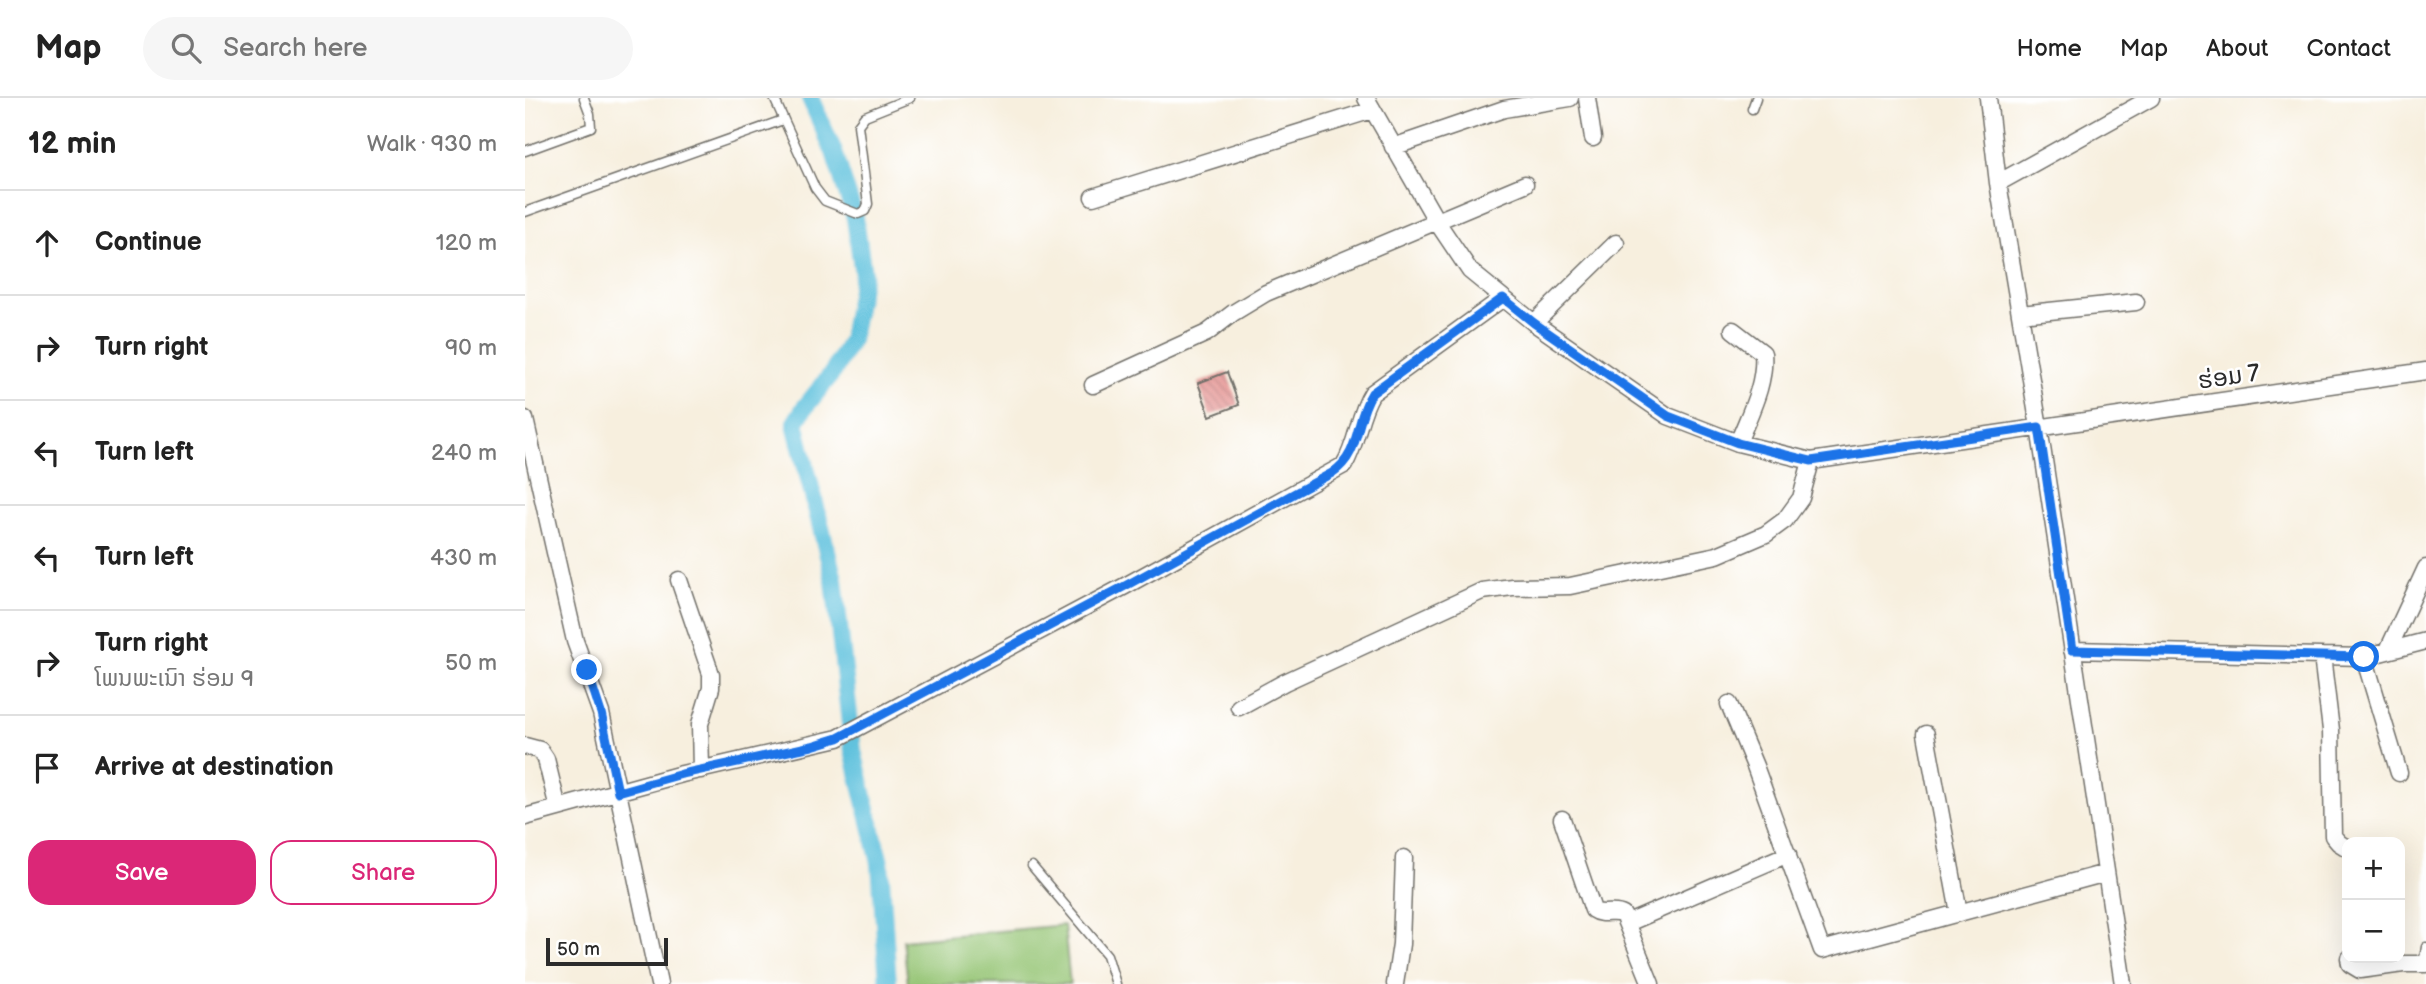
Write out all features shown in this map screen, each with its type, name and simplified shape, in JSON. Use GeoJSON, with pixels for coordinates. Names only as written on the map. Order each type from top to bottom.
{"type":"FeatureCollection","features":[{"type":"Feature","properties":{"kind":"street"},"geometry":{"type":"LineString","coordinates":[[1393,147],[1504,109],[1570,98]]}},
{"type":"Feature","properties":{"kind":"street"},"geometry":{"type":"LineString","coordinates":[[1587,98],[1593,138]]}},
{"type":"Feature","properties":{"kind":"street"},"geometry":{"type":"LineString","coordinates":[[1987,98],[2123,984]]}},
{"type":"Feature","properties":{"kind":"street"},"geometry":{"type":"LineString","coordinates":[[1998,183],[2151,98]]}},
{"type":"Feature","properties":{"kind":"street"},"geometry":{"type":"LineString","coordinates":[[1093,197],[1369,104],[1437,222],[1470,271],[1503,298],[1534,323],[1668,416],[1738,443],[1811,461],[1801,498],[1785,520],[1766,534],[1729,550],[1717,555],[1570,586],[1511,587],[1482,591],[1285,682],[1239,707]]}},
{"type":"Feature","properties":{"kind":"street"},"geometry":{"type":"LineString","coordinates":[[1093,385],[1207,333],[1266,293],[1525,184]]}},
{"type":"Feature","properties":{"kind":"street"},"geometry":{"type":"LineString","coordinates":[[1534,323],[1616,243]]}},
{"type":"Feature","properties":{"kind":"street"},"geometry":{"type":"LineString","coordinates":[[525,817],[701,770],[838,738],[1125,586],[1344,465],[1351,454],[1365,404],[1372,393],[1503,298]]}},
{"type":"Feature","properties":{"kind":"street"},"geometry":{"type":"LineString","coordinates":[[2020,314],[2136,302]]}},
{"type":"Feature","properties":{"kind":"street"},"geometry":{"type":"LineString","coordinates":[[1733,330],[1763,353],[1765,365],[1763,381],[1738,443]]}},
{"type":"Feature","properties":{"kind":"street","name":"ຮ່ອມ 7"},"geometry":{"type":"LineString","coordinates":[[1811,461],[2426,371]]}},
{"type":"Feature","properties":{"kind":"street"},"geometry":{"type":"LineString","coordinates":[[525,419],[575,641],[601,713],[659,984]]}},
{"type":"Feature","properties":{"kind":"street"},"geometry":{"type":"LineString","coordinates":[[2388,650],[2426,568]]}},
{"type":"Feature","properties":{"kind":"street"},"geometry":{"type":"LineString","coordinates":[[679,580],[711,674],[711,688],[700,724],[701,770]]}},
{"type":"Feature","properties":{"kind":"street"},"geometry":{"type":"LineString","coordinates":[[2072,650],[2364,657],[2426,640]]}},
{"type":"Feature","properties":{"kind":"street"},"geometry":{"type":"LineString","coordinates":[[2322,656],[2331,730],[2333,836],[2342,845]]}},
{"type":"Feature","properties":{"kind":"street"},"geometry":{"type":"LineString","coordinates":[[2364,657],[2399,774]]}},
{"type":"Feature","properties":{"kind":"street"},"geometry":{"type":"LineString","coordinates":[[1729,704],[1755,766],[1822,950],[2106,873]]}},
{"type":"Feature","properties":{"kind":"street"},"geometry":{"type":"LineString","coordinates":[[1926,734],[1959,913]]}},
{"type":"Feature","properties":{"kind":"street"},"geometry":{"type":"LineString","coordinates":[[525,746],[540,750],[546,759],[558,808]]}},
{"type":"Feature","properties":{"kind":"street"},"geometry":{"type":"LineString","coordinates":[[1562,819],[1593,910],[1605,914],[1621,913],[1628,923],[1651,984]]}},
{"type":"Feature","properties":{"kind":"street"},"geometry":{"type":"LineString","coordinates":[[1628,923],[1788,854]]}},
{"type":"Feature","properties":{"kind":"street"},"geometry":{"type":"LineString","coordinates":[[1395,984],[1401,944],[1404,858]]}},
{"type":"Feature","properties":{"kind":"street"},"geometry":{"type":"LineString","coordinates":[[2350,963],[2360,970],[2425,958]]}},
{"type":"Feature","properties":{"kind":"lane"},"geometry":{"type":"LineString","coordinates":[[525,151],[591,127],[584,98]]}},
{"type":"Feature","properties":{"kind":"lane"},"geometry":{"type":"LineString","coordinates":[[774,98],[815,188],[825,201],[858,214],[865,211],[868,204],[858,125],[865,116],[910,98]]}},
{"type":"Feature","properties":{"kind":"lane"},"geometry":{"type":"LineString","coordinates":[[1752,108],[1756,98]]}},
{"type":"Feature","properties":{"kind":"lane"},"geometry":{"type":"LineString","coordinates":[[525,212],[783,120]]}},
{"type":"Feature","properties":{"kind":"lane"},"geometry":{"type":"LineString","coordinates":[[1033,866],[1107,954],[1115,984]]}},
{"type":"Feature","properties":{"kind":"green space"},"geometry":{"type":"Polygon","coordinates":[[[1064,925],[1070,984],[908,984],[903,940],[1064,925]]]}},
{"type":"Feature","properties":{"kind":"building"},"geometry":{"type":"Polygon","coordinates":[[[1227,372],[1239,405],[1210,416],[1198,383],[1227,372]]]}},
{"type":"Feature","properties":{"kind":"waterway"},"geometry":{"type":"LineString","coordinates":[[810,98],[834,152],[855,218],[863,274],[851,339],[833,372],[795,423],[834,580],[853,751],[880,863],[888,984]]}},
{"type":"Feature","properties":{"kind":"route"},"geometry":{"type":"LineString","coordinates":[[587,670],[601,713],[618,792],[682,774],[838,738],[1332,473],[1344,465],[1351,454],[1365,404],[1372,393],[1503,298],[1534,323],[1668,416],[1738,443],[1811,461],[2039,427],[2072,650],[2364,657]]}}]}
